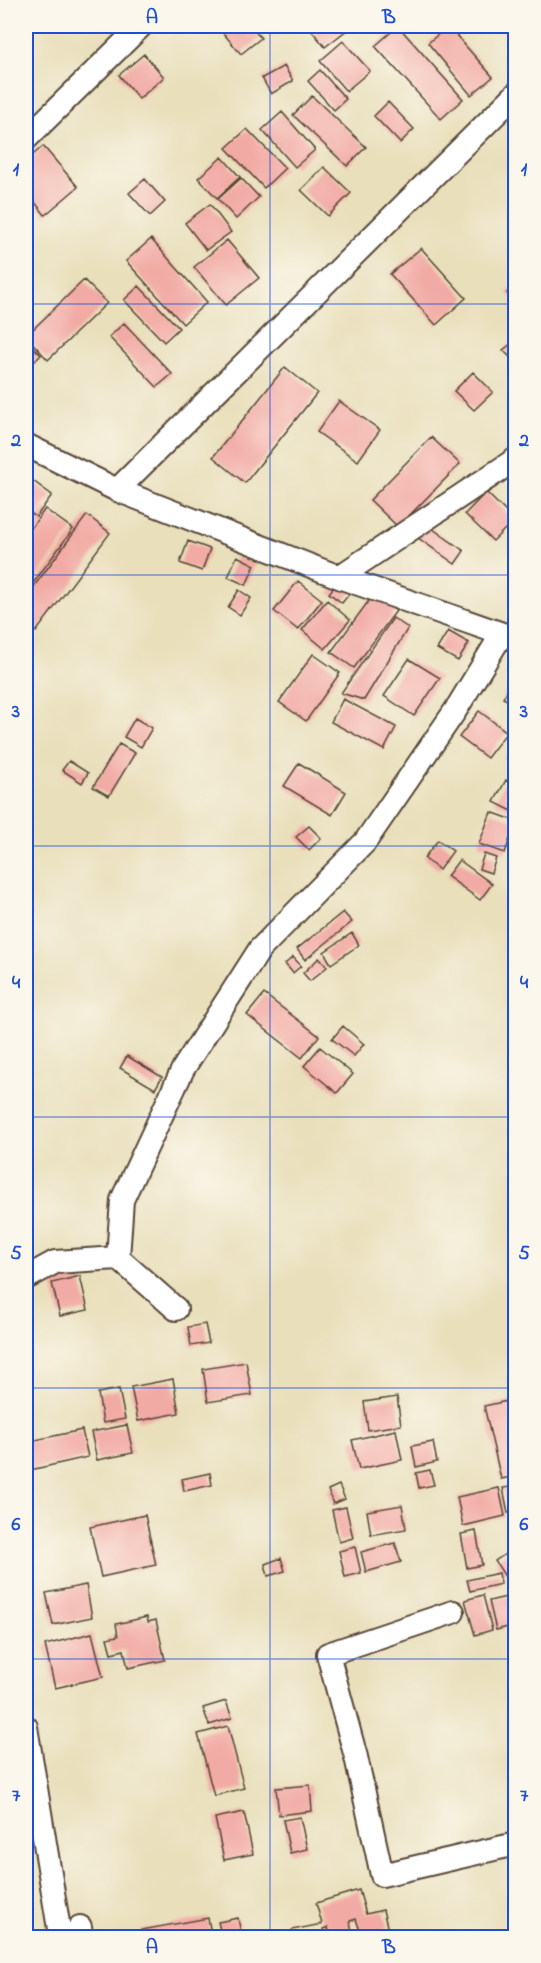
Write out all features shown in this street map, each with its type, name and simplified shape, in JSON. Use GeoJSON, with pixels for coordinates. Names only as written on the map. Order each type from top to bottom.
{"type":"FeatureCollection","features":[{"type":"Feature","properties":{"kind":"street"},"geometry":{"type":"LineString","coordinates":[[26,139],[141,26]]}},
{"type":"Feature","properties":{"kind":"street"},"geometry":{"type":"LineString","coordinates":[[117,490],[516,94]]}},
{"type":"Feature","properties":{"kind":"street"},"geometry":{"type":"LineString","coordinates":[[26,445],[117,490],[339,576],[509,636],[365,842],[260,949],[183,1069],[122,1200],[118,1258]]}},
{"type":"Feature","properties":{"kind":"street"},"geometry":{"type":"LineString","coordinates":[[339,576],[516,459]]}},
{"type":"Feature","properties":{"kind":"street"},"geometry":{"type":"LineString","coordinates":[[26,1278],[55,1262],[118,1258],[176,1308]]}},
{"type":"Feature","properties":{"kind":"street"},"geometry":{"type":"LineString","coordinates":[[453,1612],[328,1654],[356,1757],[382,1875],[516,1844]]}},
{"type":"Feature","properties":{"kind":"street"},"geometry":{"type":"LineString","coordinates":[[26,1727],[74,1931]]}},
{"type":"Feature","properties":{"kind":"building"},"geometry":{"type":"Polygon","coordinates":[[[217,26],[250,26],[261,38],[241,54],[217,26]]]}},
{"type":"Feature","properties":{"kind":"building"},"geometry":{"type":"Polygon","coordinates":[[[308,26],[352,26],[325,47],[308,26]]]}},
{"type":"Feature","properties":{"kind":"building"},"geometry":{"type":"Polygon","coordinates":[[[398,26],[463,99],[441,119],[375,46],[398,26]]]}},
{"type":"Feature","properties":{"kind":"building"},"geometry":{"type":"Polygon","coordinates":[[[448,26],[493,77],[471,95],[428,43],[448,26]]]}},
{"type":"Feature","properties":{"kind":"building"},"geometry":{"type":"Polygon","coordinates":[[[343,41],[370,71],[346,91],[320,61],[343,41]]]}},
{"type":"Feature","properties":{"kind":"building"},"geometry":{"type":"Polygon","coordinates":[[[144,54],[164,77],[139,99],[119,75],[144,54]]]}},
{"type":"Feature","properties":{"kind":"building"},"geometry":{"type":"Polygon","coordinates":[[[284,66],[293,81],[271,94],[262,78],[284,66]]]}},
{"type":"Feature","properties":{"kind":"building"},"geometry":{"type":"Polygon","coordinates":[[[320,70],[346,99],[334,110],[308,81],[320,70]]]}},
{"type":"Feature","properties":{"kind":"building"},"geometry":{"type":"Polygon","coordinates":[[[312,96],[366,147],[347,166],[293,115],[312,96]]]}},
{"type":"Feature","properties":{"kind":"building"},"geometry":{"type":"Polygon","coordinates":[[[388,102],[414,129],[400,143],[374,116],[388,102]]]}},
{"type":"Feature","properties":{"kind":"building"},"geometry":{"type":"Polygon","coordinates":[[[282,112],[315,150],[295,167],[262,130],[282,112]]]}},
{"type":"Feature","properties":{"kind":"building"},"geometry":{"type":"Polygon","coordinates":[[[247,129],[285,168],[264,188],[226,148],[247,129]]]}},
{"type":"Feature","properties":{"kind":"building"},"geometry":{"type":"Polygon","coordinates":[[[43,146],[78,187],[45,215],[26,191],[26,161],[43,146]]]}},
{"type":"Feature","properties":{"kind":"building"},"geometry":{"type":"Polygon","coordinates":[[[222,157],[240,177],[217,198],[198,178],[222,157]]]}},
{"type":"Feature","properties":{"kind":"building"},"geometry":{"type":"Polygon","coordinates":[[[324,167],[351,193],[328,216],[301,190],[324,167]]]}},
{"type":"Feature","properties":{"kind":"building"},"geometry":{"type":"Polygon","coordinates":[[[241,178],[259,197],[236,219],[218,199],[241,178]]]}},
{"type":"Feature","properties":{"kind":"building"},"geometry":{"type":"Polygon","coordinates":[[[145,179],[165,202],[150,216],[129,193],[145,179]]]}},
{"type":"Feature","properties":{"kind":"building"},"geometry":{"type":"Polygon","coordinates":[[[210,204],[231,232],[206,250],[185,223],[210,204]]]}},
{"type":"Feature","properties":{"kind":"building"},"geometry":{"type":"Polygon","coordinates":[[[151,239],[207,302],[183,324],[126,261],[151,239]]]}},
{"type":"Feature","properties":{"kind":"building"},"geometry":{"type":"Polygon","coordinates":[[[227,240],[259,278],[226,305],[194,267],[227,240]]]}},
{"type":"Feature","properties":{"kind":"building"},"geometry":{"type":"Polygon","coordinates":[[[421,248],[466,298],[436,325],[390,274],[421,248]]]}},
{"type":"Feature","properties":{"kind":"building"},"geometry":{"type":"Polygon","coordinates":[[[84,280],[107,303],[48,360],[26,336],[84,280]]]}},
{"type":"Feature","properties":{"kind":"building"},"geometry":{"type":"Polygon","coordinates":[[[516,285],[516,302],[507,293],[516,285]]]}},
{"type":"Feature","properties":{"kind":"building"},"geometry":{"type":"Polygon","coordinates":[[[139,286],[179,328],[164,342],[124,300],[139,286]]]}},
{"type":"Feature","properties":{"kind":"building"},"geometry":{"type":"Polygon","coordinates":[[[124,323],[172,374],[157,387],[109,337],[124,323]]]}},
{"type":"Feature","properties":{"kind":"building"},"geometry":{"type":"Polygon","coordinates":[[[26,340],[41,355],[26,370],[26,340]]]}},
{"type":"Feature","properties":{"kind":"building"},"geometry":{"type":"Polygon","coordinates":[[[516,340],[516,363],[503,350],[516,340]]]}},
{"type":"Feature","properties":{"kind":"building"},"geometry":{"type":"Polygon","coordinates":[[[285,367],[317,393],[245,483],[213,457],[285,367]]]}},
{"type":"Feature","properties":{"kind":"building"},"geometry":{"type":"Polygon","coordinates":[[[473,372],[493,392],[474,410],[454,391],[473,372]]]}},
{"type":"Feature","properties":{"kind":"building"},"geometry":{"type":"Polygon","coordinates":[[[339,401],[380,430],[358,461],[317,432],[339,401]]]}},
{"type":"Feature","properties":{"kind":"building"},"geometry":{"type":"Polygon","coordinates":[[[431,437],[460,464],[398,527],[370,500],[431,437]]]}},
{"type":"Feature","properties":{"kind":"building"},"geometry":{"type":"Polygon","coordinates":[[[29,478],[52,495],[36,517],[26,509],[26,484],[29,478]]]}},
{"type":"Feature","properties":{"kind":"building"},"geometry":{"type":"Polygon","coordinates":[[[486,492],[514,520],[493,541],[465,514],[486,492]]]}},
{"type":"Feature","properties":{"kind":"building"},"geometry":{"type":"Polygon","coordinates":[[[45,509],[73,529],[31,586],[26,583],[26,535],[45,509]]]}},
{"type":"Feature","properties":{"kind":"building"},"geometry":{"type":"Polygon","coordinates":[[[87,515],[110,533],[36,632],[26,624],[26,597],[87,515]]]}},
{"type":"Feature","properties":{"kind":"building"},"geometry":{"type":"Polygon","coordinates":[[[423,522],[464,551],[455,564],[414,535],[423,522]]]}},
{"type":"Feature","properties":{"kind":"building"},"geometry":{"type":"Polygon","coordinates":[[[188,541],[210,549],[202,571],[180,563],[188,541]]]}},
{"type":"Feature","properties":{"kind":"building"},"geometry":{"type":"Polygon","coordinates":[[[237,556],[255,565],[246,585],[228,577],[237,556]]]}},
{"type":"Feature","properties":{"kind":"building"},"geometry":{"type":"Polygon","coordinates":[[[341,578],[354,588],[342,603],[329,593],[341,578]]]}},
{"type":"Feature","properties":{"kind":"building"},"geometry":{"type":"Polygon","coordinates":[[[298,581],[322,600],[298,630],[274,611],[298,581]]]}},
{"type":"Feature","properties":{"kind":"building"},"geometry":{"type":"Polygon","coordinates":[[[239,590],[251,598],[240,615],[228,607],[239,590]]]}},
{"type":"Feature","properties":{"kind":"building"},"geometry":{"type":"Polygon","coordinates":[[[373,595],[396,611],[354,668],[331,652],[373,595]]]}},
{"type":"Feature","properties":{"kind":"building"},"geometry":{"type":"Polygon","coordinates":[[[327,600],[350,620],[325,649],[302,630],[327,600]]]}},
{"type":"Feature","properties":{"kind":"building"},"geometry":{"type":"Polygon","coordinates":[[[393,618],[408,628],[364,700],[341,693],[393,618]]]}},
{"type":"Feature","properties":{"kind":"building"},"geometry":{"type":"Polygon","coordinates":[[[448,631],[469,643],[458,661],[437,649],[448,631]]]}},
{"type":"Feature","properties":{"kind":"building"},"geometry":{"type":"Polygon","coordinates":[[[313,654],[340,673],[306,721],[279,702],[313,654]]]}},
{"type":"Feature","properties":{"kind":"building"},"geometry":{"type":"Polygon","coordinates":[[[516,657],[516,671],[514,673],[507,668],[516,657]]]}},
{"type":"Feature","properties":{"kind":"building"},"geometry":{"type":"Polygon","coordinates":[[[409,659],[440,678],[414,716],[384,696],[409,659]]]}},
{"type":"Feature","properties":{"kind":"building"},"geometry":{"type":"Polygon","coordinates":[[[516,676],[516,705],[503,698],[516,676]]]}},
{"type":"Feature","properties":{"kind":"building"},"geometry":{"type":"Polygon","coordinates":[[[343,699],[396,727],[384,750],[331,722],[343,699]]]}},
{"type":"Feature","properties":{"kind":"building"},"geometry":{"type":"Polygon","coordinates":[[[479,711],[507,732],[487,758],[459,737],[479,711]]]}},
{"type":"Feature","properties":{"kind":"building"},"geometry":{"type":"Polygon","coordinates":[[[135,718],[152,728],[141,747],[124,737],[135,718]]]}},
{"type":"Feature","properties":{"kind":"building"},"geometry":{"type":"Polygon","coordinates":[[[119,744],[135,753],[109,796],[93,787],[119,744]]]}},
{"type":"Feature","properties":{"kind":"building"},"geometry":{"type":"Polygon","coordinates":[[[516,746],[516,766],[506,758],[516,746]]]}},
{"type":"Feature","properties":{"kind":"building"},"geometry":{"type":"Polygon","coordinates":[[[69,761],[88,773],[82,783],[62,770],[69,761]]]}},
{"type":"Feature","properties":{"kind":"building"},"geometry":{"type":"Polygon","coordinates":[[[299,763],[346,792],[332,815],[284,786],[299,763]]]}},
{"type":"Feature","properties":{"kind":"building"},"geometry":{"type":"Polygon","coordinates":[[[506,780],[516,785],[516,813],[494,802],[506,780]]]}},
{"type":"Feature","properties":{"kind":"building"},"geometry":{"type":"Polygon","coordinates":[[[491,812],[516,821],[505,853],[479,844],[491,812]]]}},
{"type":"Feature","properties":{"kind":"building"},"geometry":{"type":"Polygon","coordinates":[[[309,826],[321,838],[309,850],[296,837],[309,826]]]}},
{"type":"Feature","properties":{"kind":"building"},"geometry":{"type":"Polygon","coordinates":[[[438,840],[453,851],[439,870],[424,858],[438,840]]]}},
{"type":"Feature","properties":{"kind":"building"},"geometry":{"type":"Polygon","coordinates":[[[484,854],[496,858],[491,873],[479,869],[484,854]]]}},
{"type":"Feature","properties":{"kind":"building"},"geometry":{"type":"Polygon","coordinates":[[[459,860],[492,884],[480,900],[447,876],[459,860]]]}},
{"type":"Feature","properties":{"kind":"building"},"geometry":{"type":"Polygon","coordinates":[[[343,912],[352,922],[305,960],[297,949],[343,912]]]}},
{"type":"Feature","properties":{"kind":"building"},"geometry":{"type":"Polygon","coordinates":[[[352,933],[359,945],[331,964],[324,952],[352,933]]]}},
{"type":"Feature","properties":{"kind":"building"},"geometry":{"type":"Polygon","coordinates":[[[293,957],[301,966],[293,973],[285,964],[293,957]]]}},
{"type":"Feature","properties":{"kind":"building"},"geometry":{"type":"Polygon","coordinates":[[[319,958],[327,967],[310,981],[303,973],[319,958]]]}},
{"type":"Feature","properties":{"kind":"building"},"geometry":{"type":"Polygon","coordinates":[[[264,994],[319,1036],[302,1058],[247,1015],[264,994]]]}},
{"type":"Feature","properties":{"kind":"building"},"geometry":{"type":"Polygon","coordinates":[[[343,1026],[364,1044],[354,1056],[332,1039],[343,1026]]]}},
{"type":"Feature","properties":{"kind":"building"},"geometry":{"type":"Polygon","coordinates":[[[320,1047],[353,1074],[337,1093],[304,1066],[320,1047]]]}},
{"type":"Feature","properties":{"kind":"building"},"geometry":{"type":"Polygon","coordinates":[[[127,1056],[162,1077],[155,1089],[120,1068],[127,1056]]]}},
{"type":"Feature","properties":{"kind":"building"},"geometry":{"type":"Polygon","coordinates":[[[80,1276],[88,1310],[60,1316],[52,1283],[80,1276]]]}},
{"type":"Feature","properties":{"kind":"building"},"geometry":{"type":"Polygon","coordinates":[[[205,1324],[209,1343],[191,1346],[188,1327],[205,1324]]]}},
{"type":"Feature","properties":{"kind":"building"},"geometry":{"type":"Polygon","coordinates":[[[246,1362],[252,1395],[208,1402],[203,1369],[246,1362]]]}},
{"type":"Feature","properties":{"kind":"building"},"geometry":{"type":"Polygon","coordinates":[[[173,1379],[179,1413],[138,1421],[131,1387],[173,1379]]]}},
{"type":"Feature","properties":{"kind":"building"},"geometry":{"type":"Polygon","coordinates":[[[119,1389],[125,1419],[103,1423],[98,1393],[119,1389]]]}},
{"type":"Feature","properties":{"kind":"building"},"geometry":{"type":"Polygon","coordinates":[[[397,1397],[401,1425],[368,1430],[364,1402],[397,1397]]]}},
{"type":"Feature","properties":{"kind":"building"},"geometry":{"type":"Polygon","coordinates":[[[516,1399],[516,1476],[501,1479],[484,1406],[516,1399]]]}},
{"type":"Feature","properties":{"kind":"building"},"geometry":{"type":"Polygon","coordinates":[[[127,1425],[133,1453],[97,1460],[91,1432],[127,1425]]]}},
{"type":"Feature","properties":{"kind":"building"},"geometry":{"type":"Polygon","coordinates":[[[82,1430],[88,1457],[26,1471],[26,1442],[82,1430]]]}},
{"type":"Feature","properties":{"kind":"building"},"geometry":{"type":"Polygon","coordinates":[[[396,1430],[402,1460],[359,1469],[352,1440],[396,1430]]]}},
{"type":"Feature","properties":{"kind":"building"},"geometry":{"type":"Polygon","coordinates":[[[433,1442],[437,1462],[416,1467],[412,1446],[433,1442]]]}},
{"type":"Feature","properties":{"kind":"building"},"geometry":{"type":"Polygon","coordinates":[[[430,1470],[434,1485],[419,1488],[416,1473],[430,1470]]]}},
{"type":"Feature","properties":{"kind":"building"},"geometry":{"type":"Polygon","coordinates":[[[210,1473],[212,1485],[184,1491],[182,1479],[210,1473]]]}},
{"type":"Feature","properties":{"kind":"building"},"geometry":{"type":"Polygon","coordinates":[[[339,1485],[345,1499],[333,1504],[328,1490],[339,1485]]]}},
{"type":"Feature","properties":{"kind":"building"},"geometry":{"type":"Polygon","coordinates":[[[516,1486],[516,1511],[508,1513],[503,1488],[516,1486]]]}},
{"type":"Feature","properties":{"kind":"building"},"geometry":{"type":"Polygon","coordinates":[[[499,1488],[505,1516],[463,1526],[457,1497],[499,1488]]]}},
{"type":"Feature","properties":{"kind":"building"},"geometry":{"type":"Polygon","coordinates":[[[402,1505],[406,1529],[371,1535],[367,1511],[402,1505]]]}},
{"type":"Feature","properties":{"kind":"building"},"geometry":{"type":"Polygon","coordinates":[[[346,1507],[353,1538],[339,1542],[332,1510],[346,1507]]]}},
{"type":"Feature","properties":{"kind":"building"},"geometry":{"type":"Polygon","coordinates":[[[145,1515],[156,1565],[101,1577],[90,1527],[145,1515]]]}},
{"type":"Feature","properties":{"kind":"building"},"geometry":{"type":"Polygon","coordinates":[[[476,1531],[482,1565],[467,1568],[461,1534],[476,1531]]]}},
{"type":"Feature","properties":{"kind":"building"},"geometry":{"type":"Polygon","coordinates":[[[395,1543],[401,1562],[366,1572],[361,1552],[395,1543]]]}},
{"type":"Feature","properties":{"kind":"building"},"geometry":{"type":"Polygon","coordinates":[[[355,1547],[361,1573],[345,1577],[339,1551],[355,1547]]]}},
{"type":"Feature","properties":{"kind":"building"},"geometry":{"type":"Polygon","coordinates":[[[516,1547],[516,1568],[504,1575],[495,1561],[516,1547]]]}},
{"type":"Feature","properties":{"kind":"building"},"geometry":{"type":"Polygon","coordinates":[[[281,1558],[285,1571],[268,1576],[265,1564],[281,1558]]]}},
{"type":"Feature","properties":{"kind":"building"},"geometry":{"type":"Polygon","coordinates":[[[499,1573],[501,1584],[470,1591],[467,1580],[499,1573]]]}},
{"type":"Feature","properties":{"kind":"building"},"geometry":{"type":"Polygon","coordinates":[[[86,1585],[92,1617],[53,1625],[46,1593],[86,1585]]]}},
{"type":"Feature","properties":{"kind":"building"},"geometry":{"type":"Polygon","coordinates":[[[483,1595],[492,1630],[475,1635],[465,1600],[483,1595]]]}},
{"type":"Feature","properties":{"kind":"building"},"geometry":{"type":"Polygon","coordinates":[[[515,1595],[516,1625],[496,1630],[489,1601],[515,1595]]]}},
{"type":"Feature","properties":{"kind":"building"},"geometry":{"type":"Polygon","coordinates":[[[147,1617],[148,1622],[156,1620],[165,1660],[128,1668],[124,1650],[111,1653],[107,1638],[118,1636],[116,1624],[147,1617]]]}},
{"type":"Feature","properties":{"kind":"building"},"geometry":{"type":"Polygon","coordinates":[[[92,1633],[103,1677],[55,1688],[45,1645],[92,1633]]]}},
{"type":"Feature","properties":{"kind":"building"},"geometry":{"type":"Polygon","coordinates":[[[226,1701],[232,1718],[209,1725],[203,1708],[226,1701]]]}},
{"type":"Feature","properties":{"kind":"building"},"geometry":{"type":"Polygon","coordinates":[[[228,1726],[244,1788],[214,1796],[198,1734],[228,1726]]]}},
{"type":"Feature","properties":{"kind":"building"},"geometry":{"type":"Polygon","coordinates":[[[310,1785],[312,1811],[279,1815],[276,1788],[310,1785]]]}},
{"type":"Feature","properties":{"kind":"building"},"geometry":{"type":"Polygon","coordinates":[[[244,1812],[253,1854],[224,1860],[215,1818],[244,1812]]]}},
{"type":"Feature","properties":{"kind":"building"},"geometry":{"type":"Polygon","coordinates":[[[300,1817],[307,1849],[290,1853],[283,1820],[300,1817]]]}},
{"type":"Feature","properties":{"kind":"building"},"geometry":{"type":"Polygon","coordinates":[[[359,1890],[366,1914],[383,1910],[388,1930],[362,1937],[356,1919],[350,1921],[353,1938],[330,1938],[328,1927],[323,1929],[325,1938],[294,1938],[292,1930],[322,1924],[316,1903],[359,1890]]]}},
{"type":"Feature","properties":{"kind":"building"},"geometry":{"type":"Polygon","coordinates":[[[208,1918],[212,1938],[142,1938],[141,1930],[208,1918]]]}},
{"type":"Feature","properties":{"kind":"building"},"geometry":{"type":"Polygon","coordinates":[[[238,1918],[242,1938],[222,1938],[218,1922],[238,1918]]]}}]}
